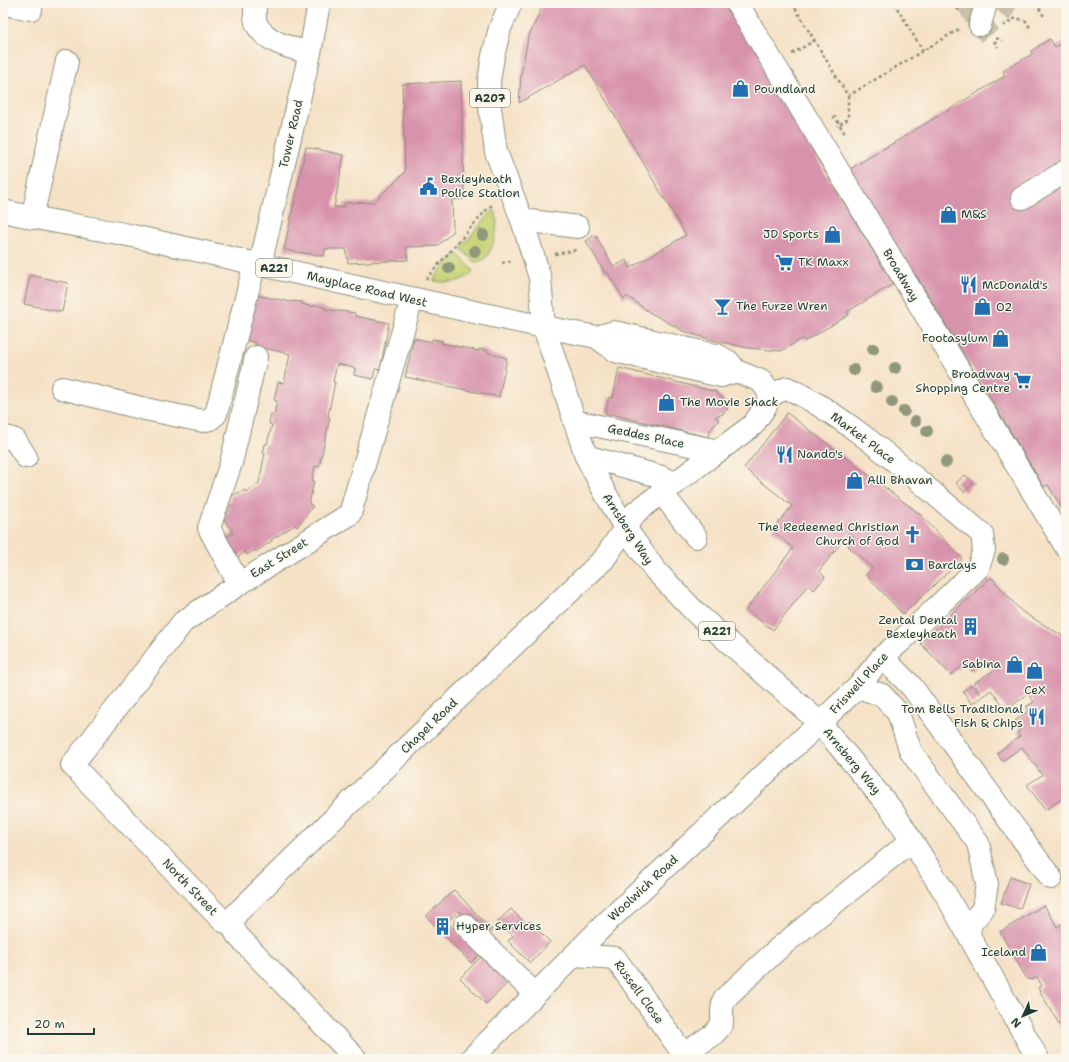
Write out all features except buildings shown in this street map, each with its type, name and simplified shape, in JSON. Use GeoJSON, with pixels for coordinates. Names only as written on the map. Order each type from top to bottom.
{"type":"FeatureCollection","features":[{"type":"Feature","properties":{"kind":"street"},"geometry":{"type":"LineString","coordinates":[[255,3],[256,24],[264,33],[287,47],[310,53]]}},
{"type":"Feature","properties":{"kind":"street","name":"Tower Road"},"geometry":{"type":"LineString","coordinates":[[62,388],[145,409],[203,421],[210,419],[216,414],[257,264],[310,53],[319,3]]}},
{"type":"Feature","properties":{"kind":"street","name":"Arnsberg Way"},"geometry":{"type":"LineString","coordinates":[[511,3],[500,28],[489,81],[490,108],[496,152],[522,220],[540,278],[544,326],[586,456],[624,528],[655,570],[696,613],[820,723],[892,810],[945,893],[1038,1059]]}},
{"type":"Feature","properties":{"kind":"street","name":"Broadway"},"geometry":{"type":"LineString","coordinates":[[737,3],[1066,547]]}},
{"type":"Feature","properties":{"kind":"street"},"geometry":{"type":"LineString","coordinates":[[966,23],[985,7],[984,3]]}},
{"type":"Feature","properties":{"kind":"street"},"geometry":{"type":"LineString","coordinates":[[3,4],[31,9]]}},
{"type":"Feature","properties":{"kind":"street"},"geometry":{"type":"LineString","coordinates":[[32,218],[67,61]]}},
{"type":"Feature","properties":{"kind":"street"},"geometry":{"type":"LineString","coordinates":[[1022,198],[1066,171]]}},
{"type":"Feature","properties":{"kind":"street","name":"Mayplace Road West"},"geometry":{"type":"LineString","coordinates":[[3,211],[32,218],[126,235],[257,264],[410,304],[544,326]]}},
{"type":"Feature","properties":{"kind":"street"},"geometry":{"type":"LineString","coordinates":[[522,220],[578,227]]}},
{"type":"Feature","properties":{"kind":"street","name":"East Street"},"geometry":{"type":"LineString","coordinates":[[72,765],[183,622],[239,584],[350,514],[410,304]]}},
{"type":"Feature","properties":{"kind":"street"},"geometry":{"type":"LineString","coordinates":[[544,326],[597,336],[614,332],[719,356],[729,362],[736,371],[761,382],[771,395],[753,425],[636,512],[624,528]]}},
{"type":"Feature","properties":{"kind":"street"},"geometry":{"type":"LineString","coordinates":[[239,584],[208,528],[231,463],[256,357]]}},
{"type":"Feature","properties":{"kind":"street","name":"Market Place"},"geometry":{"type":"LineString","coordinates":[[771,395],[786,388],[807,397],[884,452],[982,534]]}},
{"type":"Feature","properties":{"kind":"street","name":"Geddes Place"},"geometry":{"type":"LineString","coordinates":[[574,421],[719,451]]}},
{"type":"Feature","properties":{"kind":"street"},"geometry":{"type":"LineString","coordinates":[[3,436],[15,440],[26,457]]}},
{"type":"Feature","properties":{"kind":"street"},"geometry":{"type":"LineString","coordinates":[[586,456],[662,477],[696,537]]}},
{"type":"Feature","properties":{"kind":"street","name":"Chapel Road"},"geometry":{"type":"LineString","coordinates":[[232,924],[236,914],[406,748],[604,559],[624,528]]}},
{"type":"Feature","properties":{"kind":"street","name":"Friswell Place"},"geometry":{"type":"LineString","coordinates":[[820,723],[858,687],[882,656],[900,642],[978,568],[984,550],[982,534]]}},
{"type":"Feature","properties":{"kind":"street"},"geometry":{"type":"LineString","coordinates":[[882,656],[912,687],[1051,878]]}},
{"type":"Feature","properties":{"kind":"street"},"geometry":{"type":"LineString","coordinates":[[858,687],[882,695],[898,713],[911,752],[978,843],[987,884],[983,909],[971,923],[968,933]]}},
{"type":"Feature","properties":{"kind":"street","name":"Woolwich Road"},"geometry":{"type":"LineString","coordinates":[[471,1059],[608,921],[820,723]]}},
{"type":"Feature","properties":{"kind":"street","name":"North Street"},"geometry":{"type":"LineString","coordinates":[[72,765],[222,921],[232,924],[237,935],[356,1059]]}},
{"type":"Feature","properties":{"kind":"street"},"geometry":{"type":"LineString","coordinates":[[685,1057],[714,1034],[722,1024],[724,999],[779,948],[912,841]]}},
{"type":"Feature","properties":{"kind":"street"},"geometry":{"type":"LineString","coordinates":[[608,921],[615,958]]}},
{"type":"Feature","properties":{"kind":"street"},"geometry":{"type":"LineString","coordinates":[[464,925],[535,994]]}},
{"type":"Feature","properties":{"kind":"street","name":"Russell Close"},"geometry":{"type":"LineString","coordinates":[[575,955],[615,958],[685,1057]]}},
{"type":"Feature","properties":{"kind":"path"},"geometry":{"type":"LineString","coordinates":[[793,3],[848,95],[848,119]]}},
{"type":"Feature","properties":{"kind":"path"},"geometry":{"type":"LineString","coordinates":[[894,3],[923,51]]}},
{"type":"Feature","properties":{"kind":"path"},"geometry":{"type":"LineString","coordinates":[[955,3],[966,23]]}},
{"type":"Feature","properties":{"kind":"path"},"geometry":{"type":"LineString","coordinates":[[1036,3],[1045,18]]}},
{"type":"Feature","properties":{"kind":"path"},"geometry":{"type":"LineString","coordinates":[[848,95],[966,23]]}},
{"type":"Feature","properties":{"kind":"path"},"geometry":{"type":"LineString","coordinates":[[848,95],[923,51],[966,23]]}},
{"type":"Feature","properties":{"kind":"path"},"geometry":{"type":"LineString","coordinates":[[839,124],[848,119]]}},
{"type":"Feature","properties":{"kind":"path"},"geometry":{"type":"LineString","coordinates":[[832,130],[848,119]]}},
{"type":"Feature","properties":{"kind":"path"},"geometry":{"type":"LineString","coordinates":[[410,304],[422,284],[488,208],[511,193]]}},
{"type":"Feature","properties":{"kind":"path"},"geometry":{"type":"LineString","coordinates":[[554,254],[582,249]]}},
{"type":"Feature","properties":{"kind":"path"},"geometry":{"type":"LineString","coordinates":[[502,263],[513,261]]}},
{"type":"Feature","properties":{"kind":"green space"},"geometry":{"type":"Polygon","coordinates":[[[492,211],[495,211],[497,222],[494,241],[485,258],[481,261],[475,262],[462,250],[462,246],[492,211]]]}},
{"type":"Feature","properties":{"kind":"green space"},"geometry":{"type":"Polygon","coordinates":[[[455,254],[458,254],[473,272],[463,279],[455,282],[434,281],[435,277],[455,254]]]}},
{"type":"Feature","properties":{"kind":"tunnel"},"geometry":{"type":"LineString","coordinates":[[967,3],[978,21],[979,28],[974,33]]}},
{"type":"Feature","properties":{"kind":"tunnel"},"geometry":{"type":"LineString","coordinates":[[974,33],[997,17],[1001,13],[1006,3]]}},
{"type":"Feature","properties":{"kind":"place","name":"Poundland"},"geometry":{"type":"Point","coordinates":[741,89]}},
{"type":"Feature","properties":{"kind":"place","name":"Bexleyheath Police Station"},"geometry":{"type":"Point","coordinates":[428,186]}},
{"type":"Feature","properties":{"kind":"place","name":"M&S"},"geometry":{"type":"Point","coordinates":[948,214]}},
{"type":"Feature","properties":{"kind":"place","name":"JD Sports"},"geometry":{"type":"Point","coordinates":[832,234]}},
{"type":"Feature","properties":{"kind":"place","name":"TK Maxx"},"geometry":{"type":"Point","coordinates":[785,262]}},
{"type":"Feature","properties":{"kind":"place","name":"McDonald's"},"geometry":{"type":"Point","coordinates":[969,285]}},
{"type":"Feature","properties":{"kind":"place","name":"The Furze Wren"},"geometry":{"type":"Point","coordinates":[723,306]}},
{"type":"Feature","properties":{"kind":"place","name":"O2"},"geometry":{"type":"Point","coordinates":[983,307]}},
{"type":"Feature","properties":{"kind":"place","name":"Footasylum"},"geometry":{"type":"Point","coordinates":[1001,338]}},
{"type":"Feature","properties":{"kind":"place","name":"Broadway Shopping Centre"},"geometry":{"type":"Point","coordinates":[1023,381]}},
{"type":"Feature","properties":{"kind":"place","name":"The Movie Shack"},"geometry":{"type":"Point","coordinates":[667,402]}},
{"type":"Feature","properties":{"kind":"place","name":"Nando's"},"geometry":{"type":"Point","coordinates":[784,454]}},
{"type":"Feature","properties":{"kind":"place","name":"Alli Bhavan"},"geometry":{"type":"Point","coordinates":[854,480]}},
{"type":"Feature","properties":{"kind":"place","name":"The Redeemed Christian Church of God"},"geometry":{"type":"Point","coordinates":[912,534]}},
{"type":"Feature","properties":{"kind":"place","name":"Barclays"},"geometry":{"type":"Point","coordinates":[915,565]}},
{"type":"Feature","properties":{"kind":"place","name":"Zental Dental Bexleyheath"},"geometry":{"type":"Point","coordinates":[970,627]}},
{"type":"Feature","properties":{"kind":"place","name":"Sabina"},"geometry":{"type":"Point","coordinates":[1014,664]}},
{"type":"Feature","properties":{"kind":"place","name":"CeX"},"geometry":{"type":"Point","coordinates":[1035,671]}},
{"type":"Feature","properties":{"kind":"place","name":"Tom Bells Traditional Fish & Chips"},"geometry":{"type":"Point","coordinates":[1036,716]}},
{"type":"Feature","properties":{"kind":"place","name":"Hyper Services"},"geometry":{"type":"Point","coordinates":[443,926]}},
{"type":"Feature","properties":{"kind":"place","name":"Iceland"},"geometry":{"type":"Point","coordinates":[1039,952]}}]}
